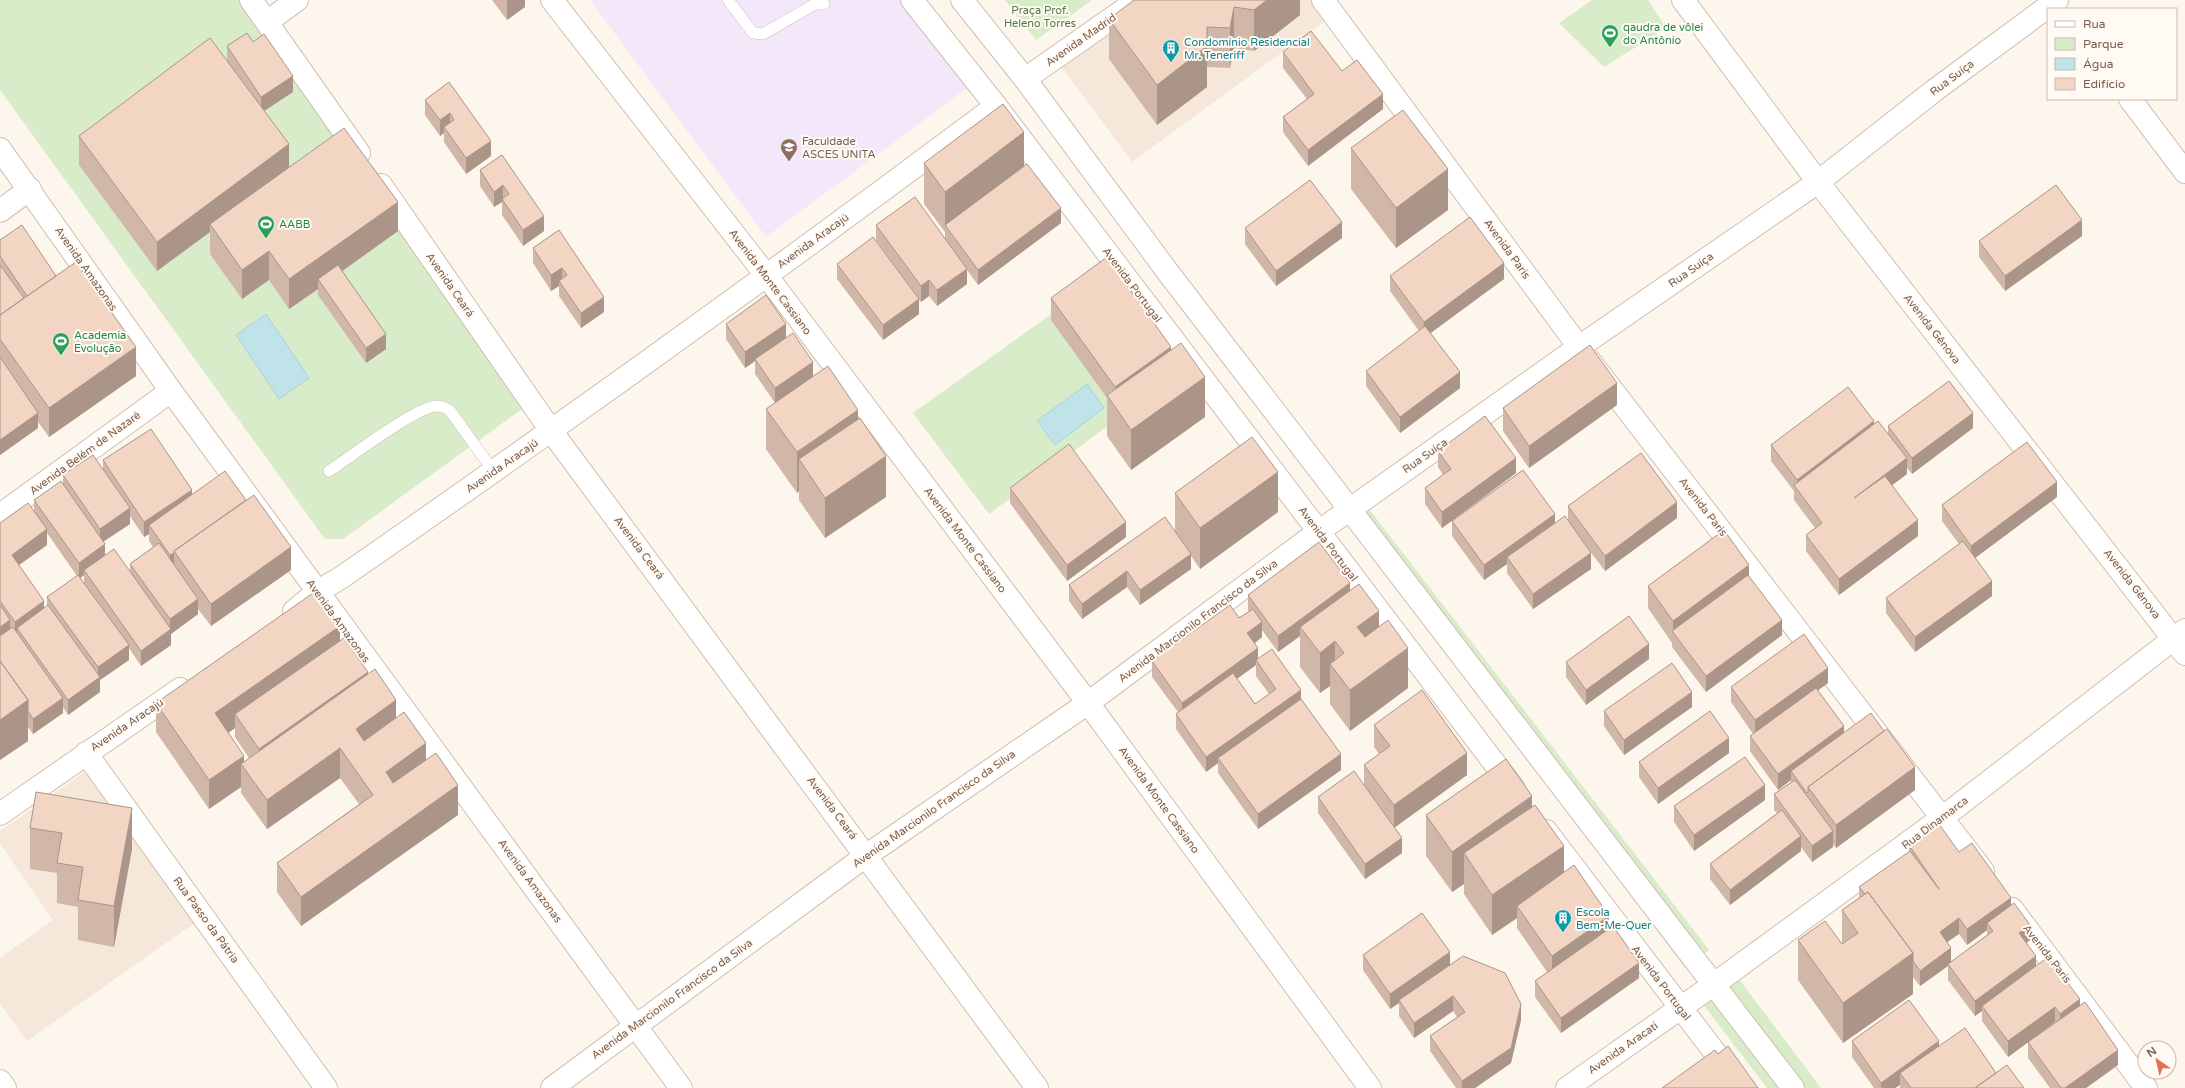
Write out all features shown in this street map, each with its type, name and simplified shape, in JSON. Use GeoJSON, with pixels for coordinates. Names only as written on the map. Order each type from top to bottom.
{"type":"FeatureCollection","features":[{"type":"Feature","properties":{"kind":"street","name":"Avenida Ceará"},"geometry":{"type":"LineString","coordinates":[[251,0],[552,432],[867,855],[1037,1088]]}},
{"type":"Feature","properties":{"kind":"street"},"geometry":{"type":"LineString","coordinates":[[267,22],[297,0]]}},
{"type":"Feature","properties":{"kind":"street","name":"Avenida Monte Cassiano"},"geometry":{"type":"LineString","coordinates":[[552,0],[766,275],[1088,703],[1370,1088]]}},
{"type":"Feature","properties":{"kind":"street","name":"Avenida Portugal"},"geometry":{"type":"LineString","coordinates":[[912,0],[996,106],[1318,532],[1742,1088]]}},
{"type":"Feature","properties":{"kind":"street"},"geometry":{"type":"LineString","coordinates":[[962,0],[1025,79],[1167,271],[1793,1088]]}},
{"type":"Feature","properties":{"kind":"street","name":"Avenida Madrid"},"geometry":{"type":"LineString","coordinates":[[1025,79],[1138,0]]}},
{"type":"Feature","properties":{"kind":"street","name":"Avenida Paris"},"geometry":{"type":"LineString","coordinates":[[1323,0],[1579,347],[2074,990],[2146,1088]]}},
{"type":"Feature","properties":{"kind":"street","name":"Avenida Gênova"},"geometry":{"type":"LineString","coordinates":[[1683,0],[1818,182],[2181,641]]}},
{"type":"Feature","properties":{"kind":"street","name":"Rua Suíça"},"geometry":{"type":"LineString","coordinates":[[1318,532],[1579,347],[1818,182],[1935,90],[2057,0]]}},
{"type":"Feature","properties":{"kind":"street"},"geometry":{"type":"LineString","coordinates":[[2131,100],[2185,172]]}},
{"type":"Feature","properties":{"kind":"street","name":"Avenida Aracajú"},"geometry":{"type":"LineString","coordinates":[[280,620],[316,592],[342,577],[552,432],[861,207],[996,106]]}},
{"type":"Feature","properties":{"kind":"street","name":"Avenida Amazonas"},"geometry":{"type":"LineString","coordinates":[[0,149],[30,189],[171,392],[316,592],[637,1026],[681,1088]]}},
{"type":"Feature","properties":{"kind":"street"},"geometry":{"type":"LineString","coordinates":[[0,211],[30,189]]}},
{"type":"Feature","properties":{"kind":"street","name":"Avenida Belém de Nazaré"},"geometry":{"type":"LineString","coordinates":[[0,515],[171,392]]}},
{"type":"Feature","properties":{"kind":"street","name":"Avenida Marcionilo Francisco da Silva"},"geometry":{"type":"LineString","coordinates":[[552,1088],[867,855],[1088,703],[1318,532]]}},
{"type":"Feature","properties":{"kind":"street","name":"Rua Dinamarca"},"geometry":{"type":"LineString","coordinates":[[1680,1008],[1942,818],[2181,641]]}},
{"type":"Feature","properties":{"kind":"street","name":"Avenida Aracajú"},"geometry":{"type":"LineString","coordinates":[[0,814],[196,678]]}},
{"type":"Feature","properties":{"kind":"street","name":"Rua Passo da Pátria"},"geometry":{"type":"LineString","coordinates":[[86,753],[326,1088]]}},
{"type":"Feature","properties":{"kind":"street","name":"Avenida Aracati"},"geometry":{"type":"LineString","coordinates":[[1567,1088],[1680,1008]]}},
{"type":"Feature","properties":{"kind":"street"},"geometry":{"type":"LineString","coordinates":[[0,1081],[5,1088]]}},
{"type":"Feature","properties":{"kind":"lane"},"geometry":{"type":"LineString","coordinates":[[728,0],[753,33],[758,35],[763,34],[815,4],[824,4]]}},
{"type":"Feature","properties":{"kind":"lane"},"geometry":{"type":"LineString","coordinates":[[329,472],[415,413],[436,406],[446,408],[451,412],[494,472]]}},
{"type":"Feature","properties":{"kind":"shaded area","name":"Faculdade ASCES UNITA"},"geometry":{"type":"Polygon","coordinates":[[[590,0],[906,0],[970,86],[766,237],[590,0]]]}},
{"type":"Feature","properties":{"kind":"shaded area"},"geometry":{"type":"Polygon","coordinates":[[[1132,0],[1337,0],[1343,8],[1132,162],[1053,55],[1132,0]]]}},
{"type":"Feature","properties":{"kind":"shaded area"},"geometry":{"type":"Polygon","coordinates":[[[90,768],[206,915],[27,1041],[0,1004],[0,958],[53,920],[0,844],[0,831],[90,768]]]}},
{"type":"Feature","properties":{"kind":"green space","name":"AABB"},"geometry":{"type":"Polygon","coordinates":[[[0,0],[251,0],[533,388],[529,404],[343,539],[325,539],[0,90],[0,0]]]}},
{"type":"Feature","properties":{"kind":"green space","name":"Praça Prof. Heleno Torres"},"geometry":{"type":"Polygon","coordinates":[[[1005,0],[1092,0],[1036,40],[1005,0]]]}},
{"type":"Feature","properties":{"kind":"green space","name":"qaudra de vôlei do Antônio"},"geometry":{"type":"Polygon","coordinates":[[[1592,0],[1648,0],[1666,28],[1604,67],[1559,23],[1592,0]]]}},
{"type":"Feature","properties":{"kind":"green space"},"geometry":{"type":"Polygon","coordinates":[[[1117,267],[1191,364],[989,514],[913,413],[1117,267]]]}},
{"type":"Feature","properties":{"kind":"green space"},"geometry":{"type":"Polygon","coordinates":[[[1366,505],[1709,950],[1685,968],[1347,516],[1366,505]]]}},
{"type":"Feature","properties":{"kind":"green space"},"geometry":{"type":"Polygon","coordinates":[[[1729,966],[1821,1088],[1767,1088],[1692,990],[1729,966]]]}},
{"type":"Feature","properties":{"kind":"water"},"geometry":{"type":"Polygon","coordinates":[[[266,314],[309,378],[279,399],[236,335],[266,314]]]}},
{"type":"Feature","properties":{"kind":"water"},"geometry":{"type":"Polygon","coordinates":[[[1087,384],[1104,408],[1055,445],[1037,421],[1087,384]]]}},
{"type":"Feature","properties":{"kind":"building"},"geometry":{"type":"Polygon","coordinates":[[[1134,0],[1267,0],[1254,10],[1234,7],[1230,28],[1207,27],[1207,46],[1157,85],[1109,19],[1134,0]]]}},
{"type":"Feature","properties":{"kind":"building"},"geometry":{"type":"Polygon","coordinates":[[[1311,31],[1342,71],[1357,60],[1383,94],[1308,150],[1283,117],[1314,94],[1283,52],[1311,31]]]}},
{"type":"Feature","properties":{"kind":"building"},"geometry":{"type":"Polygon","coordinates":[[[247,33],[253,42],[264,34],[293,76],[261,97],[227,46],[247,33]]]}},
{"type":"Feature","properties":{"kind":"building"},"geometry":{"type":"Polygon","coordinates":[[[210,38],[289,144],[157,242],[79,136],[210,38]]]}},
{"type":"Feature","properties":{"kind":"building"},"geometry":{"type":"Polygon","coordinates":[[[449,82],[491,141],[466,158],[444,127],[454,120],[450,113],[440,120],[425,100],[449,82]]]}},
{"type":"Feature","properties":{"kind":"building"},"geometry":{"type":"Polygon","coordinates":[[[1003,104],[1024,132],[945,192],[924,163],[1003,104]]]}},
{"type":"Feature","properties":{"kind":"building"},"geometry":{"type":"Polygon","coordinates":[[[1403,110],[1448,169],[1396,208],[1351,148],[1403,110]]]}},
{"type":"Feature","properties":{"kind":"building"},"geometry":{"type":"Polygon","coordinates":[[[344,128],[398,202],[289,279],[269,251],[242,270],[210,224],[344,128]]]}},
{"type":"Feature","properties":{"kind":"building"},"geometry":{"type":"Polygon","coordinates":[[[502,155],[544,216],[523,230],[502,199],[509,194],[503,185],[494,192],[480,170],[502,155]]]}},
{"type":"Feature","properties":{"kind":"building"},"geometry":{"type":"Polygon","coordinates":[[[1027,164],[1061,208],[978,270],[945,225],[1027,164]]]}},
{"type":"Feature","properties":{"kind":"building"},"geometry":{"type":"Polygon","coordinates":[[[1310,180],[1342,222],[1276,271],[1245,228],[1310,180]]]}},
{"type":"Feature","properties":{"kind":"building"},"geometry":{"type":"Polygon","coordinates":[[[2056,185],[2082,220],[2005,276],[1979,241],[2056,185]]]}},
{"type":"Feature","properties":{"kind":"building"},"geometry":{"type":"Polygon","coordinates":[[[915,197],[967,269],[937,290],[929,280],[921,286],[876,225],[915,197]]]}},
{"type":"Feature","properties":{"kind":"building"},"geometry":{"type":"Polygon","coordinates":[[[1470,217],[1504,263],[1424,322],[1390,276],[1470,217]]]}},
{"type":"Feature","properties":{"kind":"building"},"geometry":{"type":"Polygon","coordinates":[[[22,225],[56,276],[27,296],[0,256],[0,240],[22,225]]]}},
{"type":"Feature","properties":{"kind":"building"},"geometry":{"type":"Polygon","coordinates":[[[559,230],[604,297],[581,313],[559,281],[567,275],[562,268],[551,275],[533,248],[559,230]]]}},
{"type":"Feature","properties":{"kind":"building"},"geometry":{"type":"Polygon","coordinates":[[[873,237],[919,299],[883,325],[837,264],[873,237]]]}},
{"type":"Feature","properties":{"kind":"building"},"geometry":{"type":"Polygon","coordinates":[[[1107,257],[1171,347],[1115,387],[1051,298],[1107,257]]]}},
{"type":"Feature","properties":{"kind":"building","name":"Academia Evolução"},"geometry":{"type":"Polygon","coordinates":[[[76,262],[136,347],[49,408],[0,339],[0,315],[76,262]]]}},
{"type":"Feature","properties":{"kind":"building"},"geometry":{"type":"Polygon","coordinates":[[[0,265],[24,298],[0,315],[0,265]]]}},
{"type":"Feature","properties":{"kind":"building"},"geometry":{"type":"Polygon","coordinates":[[[338,265],[386,334],[366,348],[318,279],[338,265]]]}},
{"type":"Feature","properties":{"kind":"building"},"geometry":{"type":"Polygon","coordinates":[[[766,295],[786,324],[745,352],[726,324],[766,295]]]}},
{"type":"Feature","properties":{"kind":"building"},"geometry":{"type":"Polygon","coordinates":[[[1425,326],[1460,372],[1400,417],[1366,371],[1425,326]]]}},
{"type":"Feature","properties":{"kind":"building"},"geometry":{"type":"Polygon","coordinates":[[[793,333],[813,362],[775,388],[755,359],[793,333]]]}},
{"type":"Feature","properties":{"kind":"building"},"geometry":{"type":"Polygon","coordinates":[[[1181,343],[1205,377],[1131,430],[1107,395],[1181,343]]]}},
{"type":"Feature","properties":{"kind":"building"},"geometry":{"type":"Polygon","coordinates":[[[1590,345],[1617,383],[1529,446],[1503,408],[1590,345]]]}},
{"type":"Feature","properties":{"kind":"building"},"geometry":{"type":"Polygon","coordinates":[[[0,357],[38,413],[0,440],[0,357]]]}},
{"type":"Feature","properties":{"kind":"building"},"geometry":{"type":"Polygon","coordinates":[[[828,366],[858,410],[797,452],[766,409],[828,366]]]}},
{"type":"Feature","properties":{"kind":"building"},"geometry":{"type":"Polygon","coordinates":[[[1949,381],[1973,413],[1912,458],[1888,426],[1949,381]]]}},
{"type":"Feature","properties":{"kind":"building"},"geometry":{"type":"Polygon","coordinates":[[[1848,387],[1874,421],[1797,480],[1771,445],[1848,387]]]}},
{"type":"Feature","properties":{"kind":"building"},"geometry":{"type":"Polygon","coordinates":[[[1485,416],[1516,458],[1442,512],[1425,488],[1451,469],[1438,451],[1485,416]]]}},
{"type":"Feature","properties":{"kind":"building"},"geometry":{"type":"Polygon","coordinates":[[[860,418],[886,456],[825,498],[799,459],[860,418]]]}},
{"type":"Feature","properties":{"kind":"building"},"geometry":{"type":"Polygon","coordinates":[[[1878,421],[1907,458],[1854,498],[1885,476],[1918,520],[1839,579],[1806,535],[1822,523],[1794,485],[1878,421]]]}},
{"type":"Feature","properties":{"kind":"building"},"geometry":{"type":"Polygon","coordinates":[[[151,429],[192,490],[144,522],[103,460],[151,429]]]}},
{"type":"Feature","properties":{"kind":"building"},"geometry":{"type":"Polygon","coordinates":[[[1252,437],[1278,472],[1200,528],[1175,493],[1252,437]]]}},
{"type":"Feature","properties":{"kind":"building"},"geometry":{"type":"Polygon","coordinates":[[[2027,442],[2057,482],[1971,546],[1942,505],[2027,442]]]}},
{"type":"Feature","properties":{"kind":"building"},"geometry":{"type":"Polygon","coordinates":[[[1069,444],[1126,522],[1067,565],[1010,488],[1069,444]]]}},
{"type":"Feature","properties":{"kind":"building"},"geometry":{"type":"Polygon","coordinates":[[[1641,453],[1677,502],[1605,556],[1568,506],[1641,453]]]}},
{"type":"Feature","properties":{"kind":"building"},"geometry":{"type":"Polygon","coordinates":[[[93,455],[130,508],[100,529],[63,475],[93,455]]]}},
{"type":"Feature","properties":{"kind":"building"},"geometry":{"type":"Polygon","coordinates":[[[1523,470],[1555,514],[1484,565],[1452,521],[1523,470]]]}},
{"type":"Feature","properties":{"kind":"building"},"geometry":{"type":"Polygon","coordinates":[[[225,471],[246,500],[170,555],[149,525],[225,471]]]}},
{"type":"Feature","properties":{"kind":"building"},"geometry":{"type":"Polygon","coordinates":[[[61,481],[105,544],[79,563],[34,500],[61,481]]]}},
{"type":"Feature","properties":{"kind":"building"},"geometry":{"type":"Polygon","coordinates":[[[254,495],[291,547],[211,604],[174,551],[254,495]]]}},
{"type":"Feature","properties":{"kind":"building"},"geometry":{"type":"Polygon","coordinates":[[[28,503],[47,529],[12,555],[44,601],[15,622],[0,601],[0,523],[28,503]]]}},
{"type":"Feature","properties":{"kind":"building"},"geometry":{"type":"Polygon","coordinates":[[[1565,516],[1591,553],[1533,594],[1507,557],[1565,516]]]}},
{"type":"Feature","properties":{"kind":"building"},"geometry":{"type":"Polygon","coordinates":[[[1165,517],[1191,554],[1140,590],[1127,571],[1082,604],[1069,585],[1165,517]]]}},
{"type":"Feature","properties":{"kind":"building"},"geometry":{"type":"Polygon","coordinates":[[[1724,530],[1749,565],[1673,621],[1648,586],[1724,530]]]}},
{"type":"Feature","properties":{"kind":"building"},"geometry":{"type":"Polygon","coordinates":[[[1963,541],[1992,581],[1915,637],[1886,598],[1963,541]]]}},
{"type":"Feature","properties":{"kind":"building"},"geometry":{"type":"Polygon","coordinates":[[[1319,542],[1350,583],[1278,636],[1248,595],[1319,542]]]}},
{"type":"Feature","properties":{"kind":"building"},"geometry":{"type":"Polygon","coordinates":[[[159,543],[198,599],[170,619],[130,564],[159,543]]]}},
{"type":"Feature","properties":{"kind":"building"},"geometry":{"type":"Polygon","coordinates":[[[114,549],[171,629],[141,651],[84,570],[114,549]]]}},
{"type":"Feature","properties":{"kind":"building"},"geometry":{"type":"Polygon","coordinates":[[[78,575],[129,645],[98,667],[47,597],[78,575]]]}},
{"type":"Feature","properties":{"kind":"building"},"geometry":{"type":"Polygon","coordinates":[[[1748,575],[1782,620],[1706,676],[1672,631],[1748,575]]]}},
{"type":"Feature","properties":{"kind":"building"},"geometry":{"type":"Polygon","coordinates":[[[1359,584],[1379,611],[1357,627],[1365,637],[1388,620],[1408,648],[1350,690],[1330,664],[1344,653],[1335,641],[1320,653],[1300,627],[1359,584]]]}},
{"type":"Feature","properties":{"kind":"building"},"geometry":{"type":"Polygon","coordinates":[[[316,591],[340,626],[215,713],[244,756],[209,780],[156,703],[316,591]]]}},
{"type":"Feature","properties":{"kind":"building"},"geometry":{"type":"Polygon","coordinates":[[[0,605],[10,620],[0,627],[0,605]]]}},
{"type":"Feature","properties":{"kind":"building"},"geometry":{"type":"Polygon","coordinates":[[[48,605],[100,677],[68,700],[17,628],[48,605]]]}},
{"type":"Feature","properties":{"kind":"building"},"geometry":{"type":"Polygon","coordinates":[[[1230,605],[1239,618],[1253,609],[1262,622],[1247,633],[1258,648],[1182,703],[1152,661],[1230,605]]]}},
{"type":"Feature","properties":{"kind":"building"},"geometry":{"type":"Polygon","coordinates":[[[1629,616],[1649,644],[1586,690],[1566,662],[1629,616]]]}},
{"type":"Feature","properties":{"kind":"building"},"geometry":{"type":"Polygon","coordinates":[[[13,627],[63,698],[33,719],[28,711],[28,700],[0,661],[0,636],[13,627]]]}},
{"type":"Feature","properties":{"kind":"building"},"geometry":{"type":"Polygon","coordinates":[[[1804,634],[1828,668],[1755,720],[1731,687],[1804,634]]]}},
{"type":"Feature","properties":{"kind":"building"},"geometry":{"type":"Polygon","coordinates":[[[344,638],[368,672],[259,749],[235,714],[344,638]]]}},
{"type":"Feature","properties":{"kind":"building"},"geometry":{"type":"Polygon","coordinates":[[[1272,649],[1301,690],[1206,757],[1176,714],[1233,673],[1255,704],[1276,689],[1256,660],[1272,649]]]}},
{"type":"Feature","properties":{"kind":"building"},"geometry":{"type":"Polygon","coordinates":[[[0,661],[28,700],[0,720],[0,661]]]}},
{"type":"Feature","properties":{"kind":"building"},"geometry":{"type":"Polygon","coordinates":[[[1672,663],[1692,692],[1624,740],[1604,711],[1672,663]]]}},
{"type":"Feature","properties":{"kind":"building"},"geometry":{"type":"Polygon","coordinates":[[[375,669],[396,700],[356,729],[364,741],[404,712],[426,743],[386,772],[393,783],[436,753],[458,785],[301,897],[277,863],[373,795],[340,748],[267,800],[241,764],[375,669]]]}},
{"type":"Feature","properties":{"kind":"building"},"geometry":{"type":"Polygon","coordinates":[[[1816,688],[1844,726],[1778,774],[1750,736],[1816,688]]]}},
{"type":"Feature","properties":{"kind":"building"},"geometry":{"type":"Polygon","coordinates":[[[1422,690],[1467,753],[1394,805],[1364,765],[1390,746],[1374,725],[1422,690]]]}},
{"type":"Feature","properties":{"kind":"building"},"geometry":{"type":"Polygon","coordinates":[[[1301,699],[1341,754],[1258,814],[1218,758],[1301,699]]]}},
{"type":"Feature","properties":{"kind":"building"},"geometry":{"type":"Polygon","coordinates":[[[1710,711],[1729,738],[1658,788],[1639,762],[1710,711]]]}},
{"type":"Feature","properties":{"kind":"building"},"geometry":{"type":"Polygon","coordinates":[[[1871,713],[1884,731],[1808,787],[1807,793],[1791,771],[1871,713]]]}},
{"type":"Feature","properties":{"kind":"building"},"geometry":{"type":"Polygon","coordinates":[[[1887,729],[1915,767],[1836,825],[1808,787],[1887,729]]]}},
{"type":"Feature","properties":{"kind":"building"},"geometry":{"type":"Polygon","coordinates":[[[1745,757],[1765,785],[1694,835],[1674,806],[1745,757]]]}},
{"type":"Feature","properties":{"kind":"building"},"geometry":{"type":"Polygon","coordinates":[[[1506,759],[1532,796],[1452,852],[1426,815],[1506,759]]]}},
{"type":"Feature","properties":{"kind":"building"},"geometry":{"type":"Polygon","coordinates":[[[1354,771],[1402,838],[1365,864],[1318,797],[1354,771]]]}},
{"type":"Feature","properties":{"kind":"building"},"geometry":{"type":"Polygon","coordinates":[[[1795,780],[1833,831],[1812,846],[1774,794],[1795,780]]]}},
{"type":"Feature","properties":{"kind":"building"},"geometry":{"type":"Polygon","coordinates":[[[36,792],[132,808],[114,906],[78,900],[83,867],[57,863],[62,833],[30,828],[36,792]]]}},
{"type":"Feature","properties":{"kind":"building"},"geometry":{"type":"Polygon","coordinates":[[[1535,805],[1564,846],[1492,895],[1464,853],[1535,805]]]}},
{"type":"Feature","properties":{"kind":"building"},"geometry":{"type":"Polygon","coordinates":[[[1782,810],[1801,836],[1730,890],[1710,864],[1782,810]]]}},
{"type":"Feature","properties":{"kind":"building"},"geometry":{"type":"Polygon","coordinates":[[[1939,824],[1959,852],[1972,843],[2011,898],[1967,929],[1959,918],[1940,932],[1951,948],[1920,971],[1913,961],[1913,953],[1868,892],[1865,894],[1859,887],[1910,851],[1939,889],[1909,845],[1939,824]]]}},
{"type":"Feature","properties":{"kind":"building"},"geometry":{"type":"Polygon","coordinates":[[[1574,865],[1609,916],[1552,956],[1517,906],[1574,865]]]}},
{"type":"Feature","properties":{"kind":"building"},"geometry":{"type":"Polygon","coordinates":[[[1868,892],[1913,953],[1843,1003],[1798,940],[1825,921],[1842,944],[1858,933],[1842,910],[1868,892]]]}},
{"type":"Feature","properties":{"kind":"building"},"geometry":{"type":"Polygon","coordinates":[[[2014,903],[2030,925],[2019,933],[2036,956],[1975,1001],[1948,964],[1993,931],[1987,923],[2014,903]]]}},
{"type":"Feature","properties":{"kind":"building"},"geometry":{"type":"Polygon","coordinates":[[[1422,913],[1450,952],[1390,994],[1363,955],[1422,913]]]}},
{"type":"Feature","properties":{"kind":"building"},"geometry":{"type":"Polygon","coordinates":[[[1613,926],[1639,963],[1561,1018],[1535,981],[1613,926]]]}},
{"type":"Feature","properties":{"kind":"building"},"geometry":{"type":"Polygon","coordinates":[[[1463,956],[1505,973],[1521,1004],[1511,1048],[1462,1081],[1430,1036],[1465,1012],[1453,996],[1414,1023],[1399,1000],[1463,956]]]}},
{"type":"Feature","properties":{"kind":"building"},"geometry":{"type":"Polygon","coordinates":[[[2048,957],[2080,999],[2060,1014],[2055,1007],[2008,1041],[1982,1006],[2048,957]]]}},
{"type":"Feature","properties":{"kind":"building"},"geometry":{"type":"Polygon","coordinates":[[[1909,1000],[1939,1041],[1881,1083],[1852,1041],[1909,1000]]]}},
{"type":"Feature","properties":{"kind":"building"},"geometry":{"type":"Polygon","coordinates":[[[2085,1002],[2118,1050],[2065,1088],[2061,1088],[2028,1042],[2085,1002]]]}},
{"type":"Feature","properties":{"kind":"building"},"geometry":{"type":"Polygon","coordinates":[[[1965,1028],[1996,1073],[1975,1088],[1911,1088],[1900,1073],[1965,1028]]]}},
{"type":"Feature","properties":{"kind":"building"},"geometry":{"type":"Polygon","coordinates":[[[1728,1046],[1758,1088],[1662,1088],[1715,1050],[1718,1054],[1728,1046]]]}},
{"type":"Feature","properties":{"kind":"building"},"geometry":{"type":"Polygon","coordinates":[[[2007,1065],[2024,1088],[1975,1088],[2007,1065]]]}},
{"type":"Feature","properties":{"kind":"place","name":"qaudra de vôlei do Antônio"},"geometry":{"type":"Point","coordinates":[1610,48]}},
{"type":"Feature","properties":{"kind":"place","name":"Condomínio Residencial Mr. Teneriff"},"geometry":{"type":"Point","coordinates":[1171,63]}},
{"type":"Feature","properties":{"kind":"place","name":"Faculdade ASCES UNITA"},"geometry":{"type":"Point","coordinates":[789,162]}},
{"type":"Feature","properties":{"kind":"place","name":"AABB"},"geometry":{"type":"Point","coordinates":[266,239]}},
{"type":"Feature","properties":{"kind":"place","name":"Academia Evolução"},"geometry":{"type":"Point","coordinates":[61,356]}},
{"type":"Feature","properties":{"kind":"place","name":"Escola Bem-Me-Quer"},"geometry":{"type":"Point","coordinates":[1563,933]}}]}
